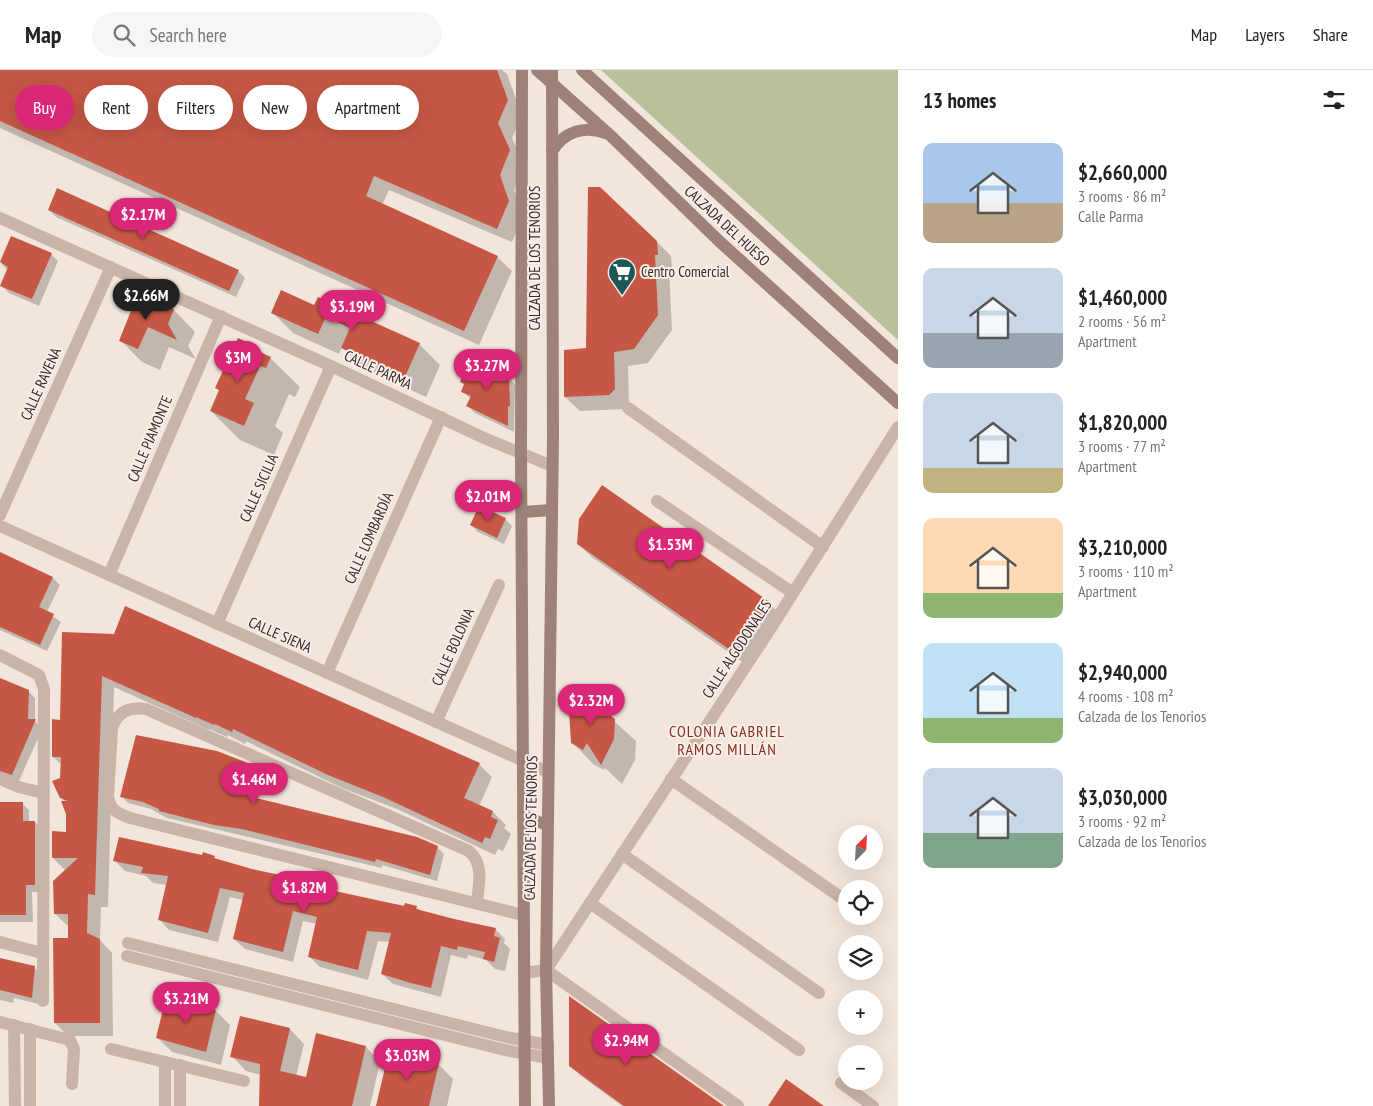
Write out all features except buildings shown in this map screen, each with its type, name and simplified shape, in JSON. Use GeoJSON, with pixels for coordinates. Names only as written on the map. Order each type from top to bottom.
{"type":"FeatureCollection","features":[{"type":"Feature","properties":{"kind":"street","name":"CALZADA DE LOS TENORIOS"},"geometry":{"type":"LineString","coordinates":[[522,70],[521,454],[525,1106]]}},
{"type":"Feature","properties":{"kind":"street","name":"CALZADA DEL HUESO"},"geometry":{"type":"LineString","coordinates":[[537,70],[611,136],[712,235],[898,402]]}},
{"type":"Feature","properties":{"kind":"street","name":"CALZADA DE LOS TENORIOS"},"geometry":{"type":"LineString","coordinates":[[549,1106],[546,970],[552,510],[552,70]]}},
{"type":"Feature","properties":{"kind":"street","name":"CALZADA DEL HUESO"},"geometry":{"type":"LineString","coordinates":[[582,70],[898,358]]}},
{"type":"Feature","properties":{"kind":"street"},"geometry":{"type":"LineString","coordinates":[[552,151],[563,138],[579,130],[596,130],[611,136]]}},
{"type":"Feature","properties":{"kind":"street","name":"CALLE PARMA"},"geometry":{"type":"LineString","coordinates":[[0,218],[221,316],[521,454],[552,466]]}},
{"type":"Feature","properties":{"kind":"street","name":"CALLE RAVENA"},"geometry":{"type":"LineString","coordinates":[[0,515],[112,267]]}},
{"type":"Feature","properties":{"kind":"street","name":"CALLE PIAMONTE"},"geometry":{"type":"LineString","coordinates":[[109,575],[221,316]]}},
{"type":"Feature","properties":{"kind":"street","name":"CALLE SICILIA"},"geometry":{"type":"LineString","coordinates":[[216,624],[331,366]]}},
{"type":"Feature","properties":{"kind":"street"},"geometry":{"type":"LineString","coordinates":[[628,408],[823,547]]}},
{"type":"Feature","properties":{"kind":"street","name":"CALLE LOMBARDÍA"},"geometry":{"type":"LineString","coordinates":[[327,673],[441,417]]}},
{"type":"Feature","properties":{"kind":"street","name":"CALLE ALGODONALES"},"geometry":{"type":"LineString","coordinates":[[546,970],[793,594],[898,427]]}},
{"type":"Feature","properties":{"kind":"street"},"geometry":{"type":"LineString","coordinates":[[657,501],[793,594]]}},
{"type":"Feature","properties":{"kind":"street"},"geometry":{"type":"LineString","coordinates":[[522,512],[552,510]]}},
{"type":"Feature","properties":{"kind":"street","name":"CALLE SIENA"},"geometry":{"type":"LineString","coordinates":[[0,526],[548,772]]}},
{"type":"Feature","properties":{"kind":"street","name":"CALLE BOLONIA"},"geometry":{"type":"LineString","coordinates":[[436,722],[499,585]]}},
{"type":"Feature","properties":{"kind":"street"},"geometry":{"type":"LineString","coordinates":[[0,656],[39,675],[44,689],[43,1001]]}},
{"type":"Feature","properties":{"kind":"street"},"geometry":{"type":"LineString","coordinates":[[476,904],[480,866],[476,858],[469,851],[146,709],[134,708],[122,712],[116,718],[112,728],[108,797],[110,806],[115,812],[476,904],[523,915]]}},
{"type":"Feature","properties":{"kind":"street"},"geometry":{"type":"LineString","coordinates":[[0,779],[44,794]]}},
{"type":"Feature","properties":{"kind":"street"},"geometry":{"type":"LineString","coordinates":[[671,779],[838,895]]}},
{"type":"Feature","properties":{"kind":"street"},"geometry":{"type":"LineString","coordinates":[[523,816],[547,825]]}},
{"type":"Feature","properties":{"kind":"street"},"geometry":{"type":"LineString","coordinates":[[622,854],[819,992]]}},
{"type":"Feature","properties":{"kind":"street"},"geometry":{"type":"LineString","coordinates":[[590,903],[799,1050]]}},
{"type":"Feature","properties":{"kind":"street"},"geometry":{"type":"LineString","coordinates":[[0,942],[42,953]]}},
{"type":"Feature","properties":{"kind":"street"},"geometry":{"type":"LineString","coordinates":[[128,943],[525,1047]]}},
{"type":"Feature","properties":{"kind":"street"},"geometry":{"type":"LineString","coordinates":[[127,956],[548,1051]]}},
{"type":"Feature","properties":{"kind":"street"},"geometry":{"type":"LineString","coordinates":[[524,973],[546,970],[738,1106]]}},
{"type":"Feature","properties":{"kind":"street"},"geometry":{"type":"LineString","coordinates":[[0,1022],[70,1040],[74,1049],[72,1084]]}},
{"type":"Feature","properties":{"kind":"street"},"geometry":{"type":"LineString","coordinates":[[14,1025],[15,1106]]}},
{"type":"Feature","properties":{"kind":"street"},"geometry":{"type":"LineString","coordinates":[[30,1029],[30,1106]]}},
{"type":"Feature","properties":{"kind":"street"},"geometry":{"type":"LineString","coordinates":[[111,1049],[244,1081]]}},
{"type":"Feature","properties":{"kind":"street"},"geometry":{"type":"LineString","coordinates":[[165,1062],[166,1106]]}},
{"type":"Feature","properties":{"kind":"street"},"geometry":{"type":"LineString","coordinates":[[180,1065],[180,1106]]}},
{"type":"Feature","properties":{"kind":"street"},"geometry":{"type":"LineString","coordinates":[[850,1090],[873,1106]]}},
{"type":"Feature","properties":{"kind":"green space"},"geometry":{"type":"Polygon","coordinates":[[[601,70],[898,70],[898,340],[601,70]]]}},
{"type":"Feature","properties":{"kind":"place","name":"Centro Comercial"},"geometry":{"type":"Point","coordinates":[622,296]}},
{"type":"Feature","properties":{"kind":"district","name":"COLONIA GABRIEL RAMOS MILLÁN"},"geometry":{"type":"Point","coordinates":[727,740]}}]}
